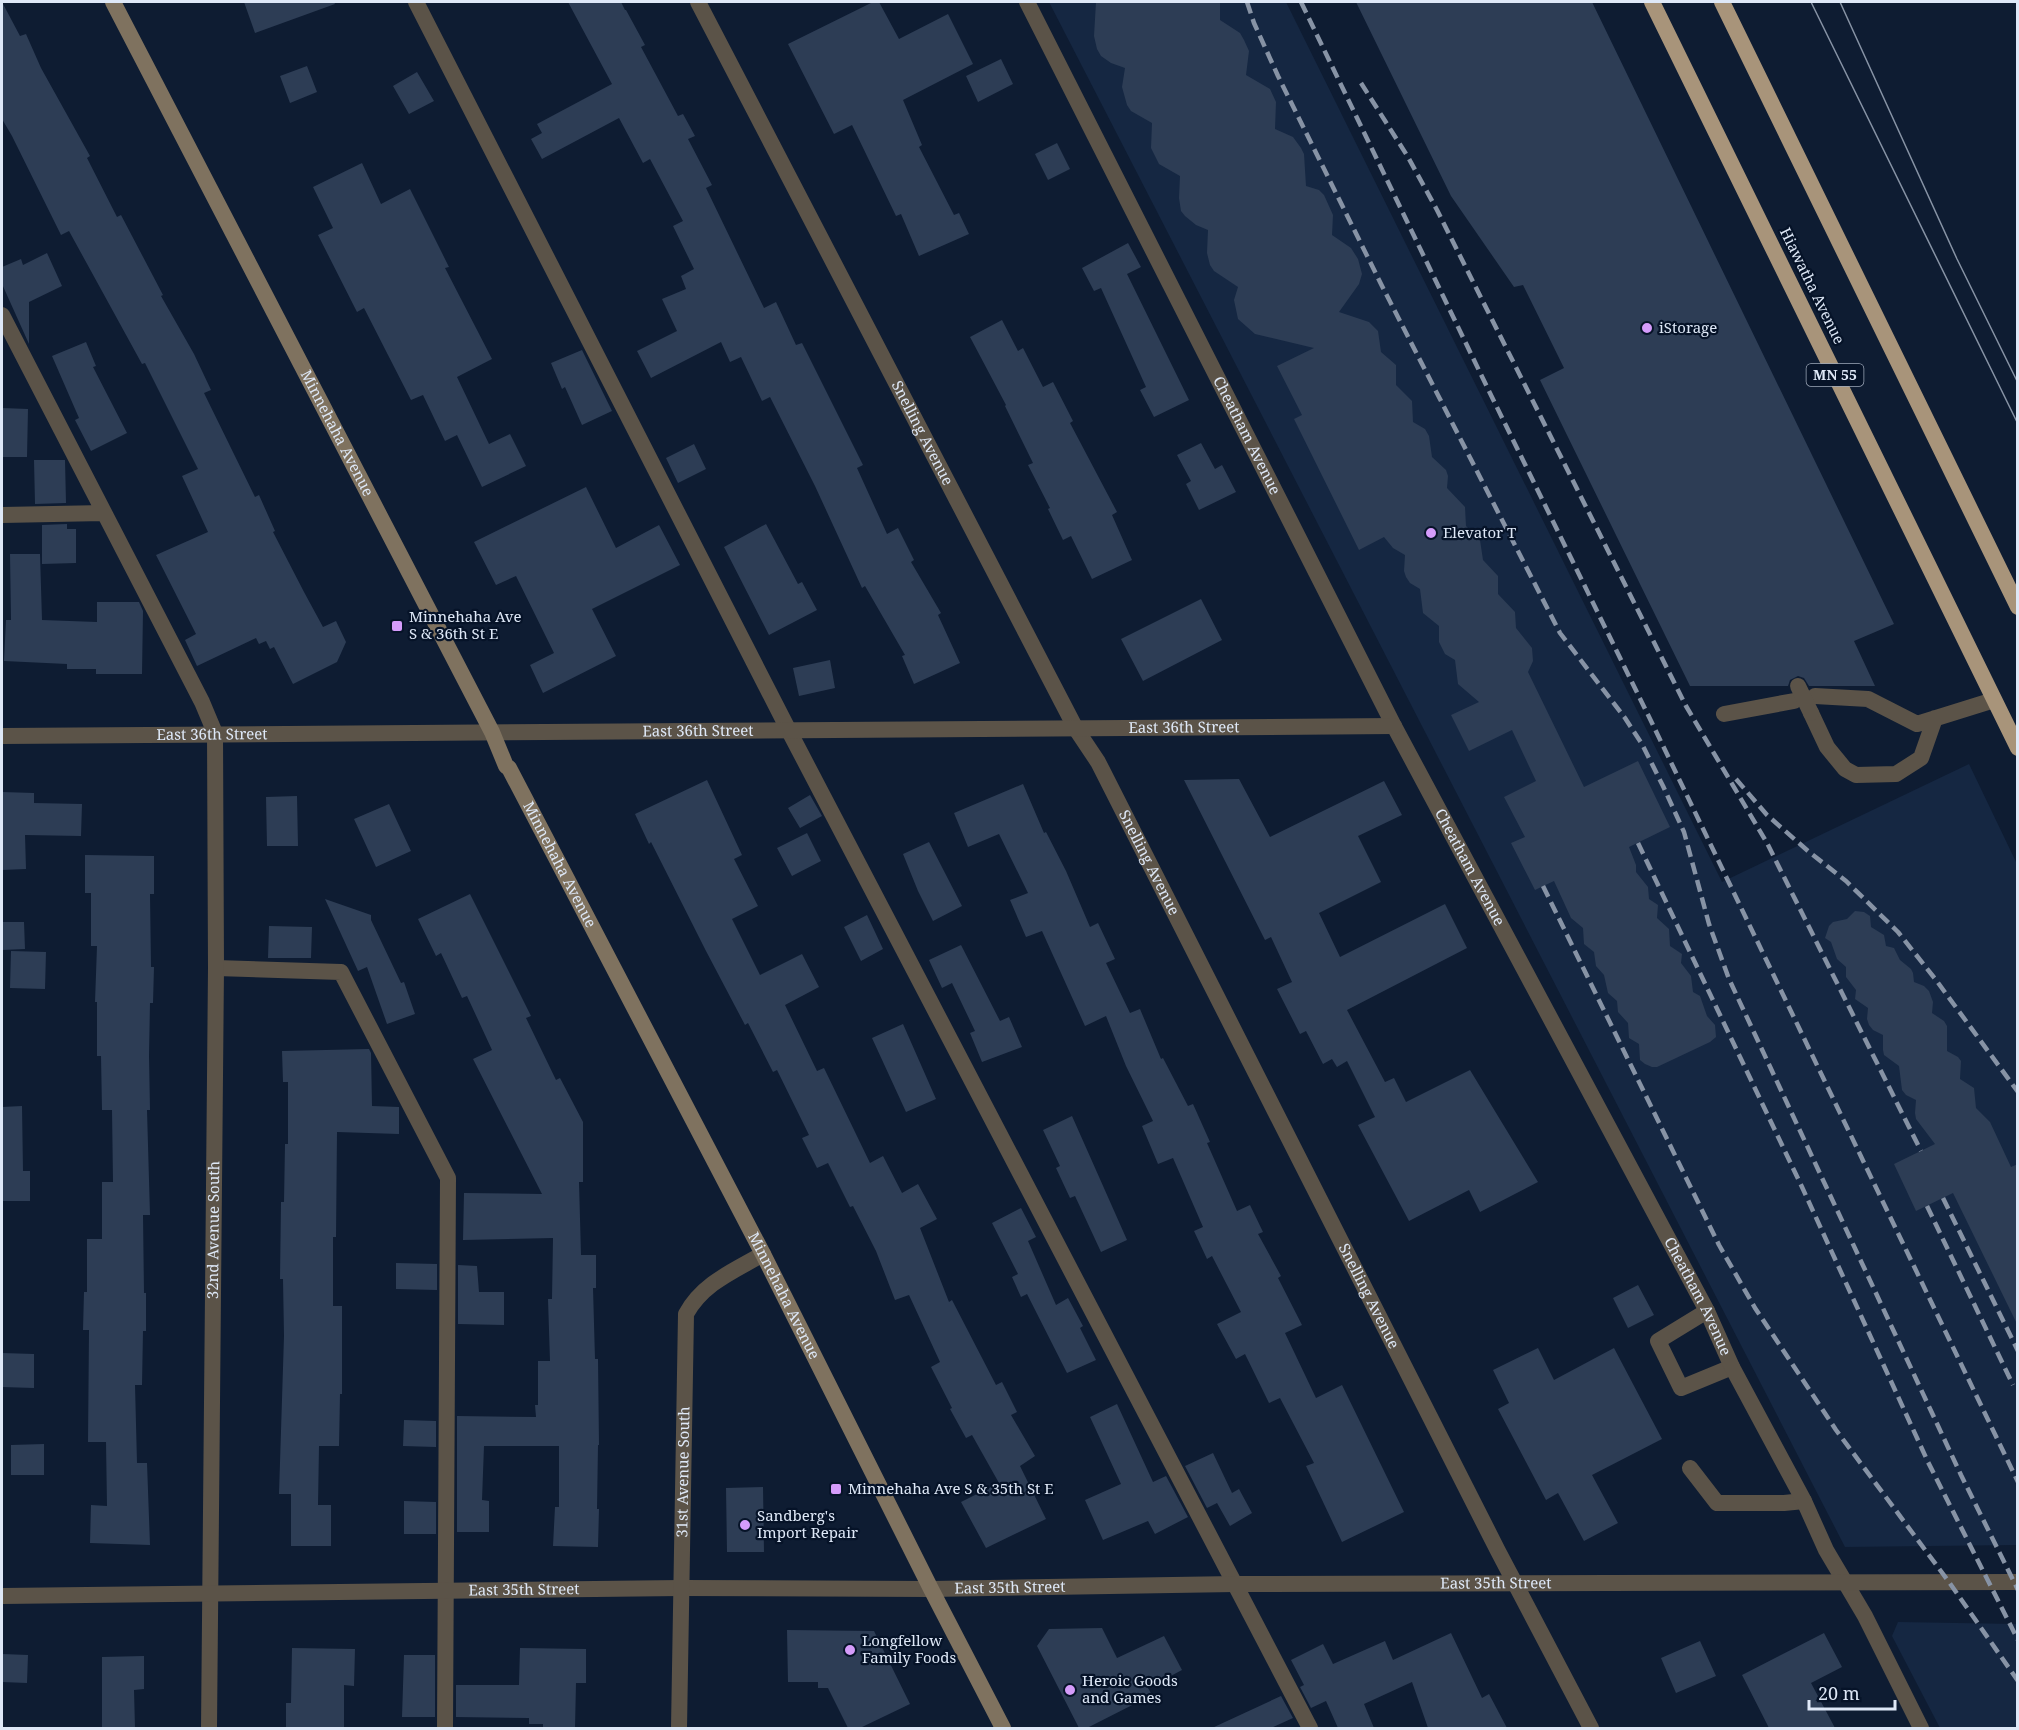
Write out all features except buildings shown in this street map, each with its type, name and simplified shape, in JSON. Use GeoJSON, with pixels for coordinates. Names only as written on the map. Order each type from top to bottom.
{"type":"FeatureCollection","features":[{"type":"Feature","properties":{"kind":"highway","name":"Hiawatha Avenue"},"geometry":{"type":"LineString","coordinates":[[1652,2],[2018,748]]}},
{"type":"Feature","properties":{"kind":"highway"},"geometry":{"type":"LineString","coordinates":[[1722,2],[2018,607]]}},
{"type":"Feature","properties":{"kind":"main road","name":"Minnehaha Avenue"},"geometry":{"type":"LineString","coordinates":[[113,2],[492,732],[506,766],[515,778],[764,1254],[1003,1728]]}},
{"type":"Feature","properties":{"kind":"street"},"geometry":{"type":"LineString","coordinates":[[416,2],[788,729],[1310,1728]]}},
{"type":"Feature","properties":{"kind":"street","name":"Snelling Avenue"},"geometry":{"type":"LineString","coordinates":[[698,2],[1077,729],[1098,762],[1514,1582],[1591,1728]]}},
{"type":"Feature","properties":{"kind":"street","name":"Cheatham Avenue"},"geometry":{"type":"LineString","coordinates":[[1027,2],[1394,726],[1707,1311],[1732,1367],[1921,1728]]}},
{"type":"Feature","properties":{"kind":"street"},"geometry":{"type":"LineString","coordinates":[[2,315],[202,702],[215,733]]}},
{"type":"Feature","properties":{"kind":"street"},"geometry":{"type":"LineString","coordinates":[[2,515],[104,513]]}},
{"type":"Feature","properties":{"kind":"street"},"geometry":{"type":"LineString","coordinates":[[1724,714],[1796,693],[1811,713],[1827,747],[1845,769],[1856,775],[1896,774],[1921,758],[1935,718]]}},
{"type":"Feature","properties":{"kind":"street"},"geometry":{"type":"LineString","coordinates":[[1815,696],[1868,699],[1917,724],[1994,700]]}},
{"type":"Feature","properties":{"kind":"street","name":"East 36th Street"},"geometry":{"type":"LineString","coordinates":[[2,736],[1394,726]]}},
{"type":"Feature","properties":{"kind":"street","name":"32nd Avenue South"},"geometry":{"type":"LineString","coordinates":[[209,1728],[216,968],[215,733]]}},
{"type":"Feature","properties":{"kind":"street"},"geometry":{"type":"LineString","coordinates":[[216,968],[341,972],[448,1178],[445,1728]]}},
{"type":"Feature","properties":{"kind":"street","name":"31st Avenue South"},"geometry":{"type":"LineString","coordinates":[[679,1728],[686,1314],[694,1300],[710,1285],[764,1254]]}},
{"type":"Feature","properties":{"kind":"street"},"geometry":{"type":"LineString","coordinates":[[1707,1311],[1658,1341],[1681,1388],[1732,1367]]}},
{"type":"Feature","properties":{"kind":"street"},"geometry":{"type":"LineString","coordinates":[[1690,1468],[1717,1503],[1804,1501]]}},
{"type":"Feature","properties":{"kind":"street","name":"East 35th Street"},"geometry":{"type":"LineString","coordinates":[[2,1596],[1514,1582],[2018,1582]]}},
{"type":"Feature","properties":{"kind":"shaded area"},"geometry":{"type":"Polygon","coordinates":[[[1049,2],[1286,2],[1722,882],[1969,764],[2017,864],[2017,1545],[1845,1547],[1049,2]]]}},
{"type":"Feature","properties":{"kind":"shaded area"},"geometry":{"type":"Polygon","coordinates":[[[1898,1622],[2017,1624],[2017,1728],[1940,1728],[1892,1636],[1898,1622]]]}},
{"type":"Feature","properties":{"kind":"tram line"},"geometry":{"type":"LineString","coordinates":[[1811,2],[2018,424]]}},
{"type":"Feature","properties":{"kind":"tram line"},"geometry":{"type":"LineString","coordinates":[[1840,2],[1957,259],[2018,383]]}},
{"type":"Feature","properties":{"kind":"railway"},"geometry":{"type":"LineString","coordinates":[[1247,2],[1278,76],[1382,286],[1560,633],[1625,718],[1642,744],[1663,786],[1684,832],[1709,924],[1729,979],[1961,1475],[2018,1590]]}},
{"type":"Feature","properties":{"kind":"railway"},"geometry":{"type":"LineString","coordinates":[[1301,2],[2018,1482]]}},
{"type":"Feature","properties":{"kind":"railway"},"geometry":{"type":"LineString","coordinates":[[1361,83],[1408,157],[1437,210],[1686,706],[1767,843],[1921,1151]]}},
{"type":"Feature","properties":{"kind":"railway"},"geometry":{"type":"LineString","coordinates":[[1736,779],[1767,815],[1846,881],[1898,932],[2018,1092]]}},
{"type":"Feature","properties":{"kind":"railway"},"geometry":{"type":"LineString","coordinates":[[1638,843],[1802,1187],[1928,1462],[2018,1640]]}},
{"type":"Feature","properties":{"kind":"railway"},"geometry":{"type":"LineString","coordinates":[[1543,886],[1719,1245],[1755,1308],[1836,1430],[1949,1582],[2018,1681]]}},
{"type":"Feature","properties":{"kind":"railway"},"geometry":{"type":"LineString","coordinates":[[1943,1198],[2018,1351]]}},
{"type":"Feature","properties":{"kind":"railway"},"geometry":{"type":"LineString","coordinates":[[1927,1206],[2013,1385]]}},
{"type":"Feature","properties":{"kind":"place","name":"iStorage"},"geometry":{"type":"Point","coordinates":[1647,328]}},
{"type":"Feature","properties":{"kind":"place","name":"Elevator T"},"geometry":{"type":"Point","coordinates":[1431,533]}},
{"type":"Feature","properties":{"kind":"place","name":"Minnehaha Ave S & 36th St E"},"geometry":{"type":"Point","coordinates":[397,626]}},
{"type":"Feature","properties":{"kind":"place","name":"Minnehaha Ave S & 35th St E"},"geometry":{"type":"Point","coordinates":[836,1489]}},
{"type":"Feature","properties":{"kind":"place","name":"Sandberg's Import Repair"},"geometry":{"type":"Point","coordinates":[745,1525]}},
{"type":"Feature","properties":{"kind":"place","name":"Longfellow Family Foods"},"geometry":{"type":"Point","coordinates":[850,1650]}},
{"type":"Feature","properties":{"kind":"place","name":"Heroic Goods and Games"},"geometry":{"type":"Point","coordinates":[1070,1690]}}]}
